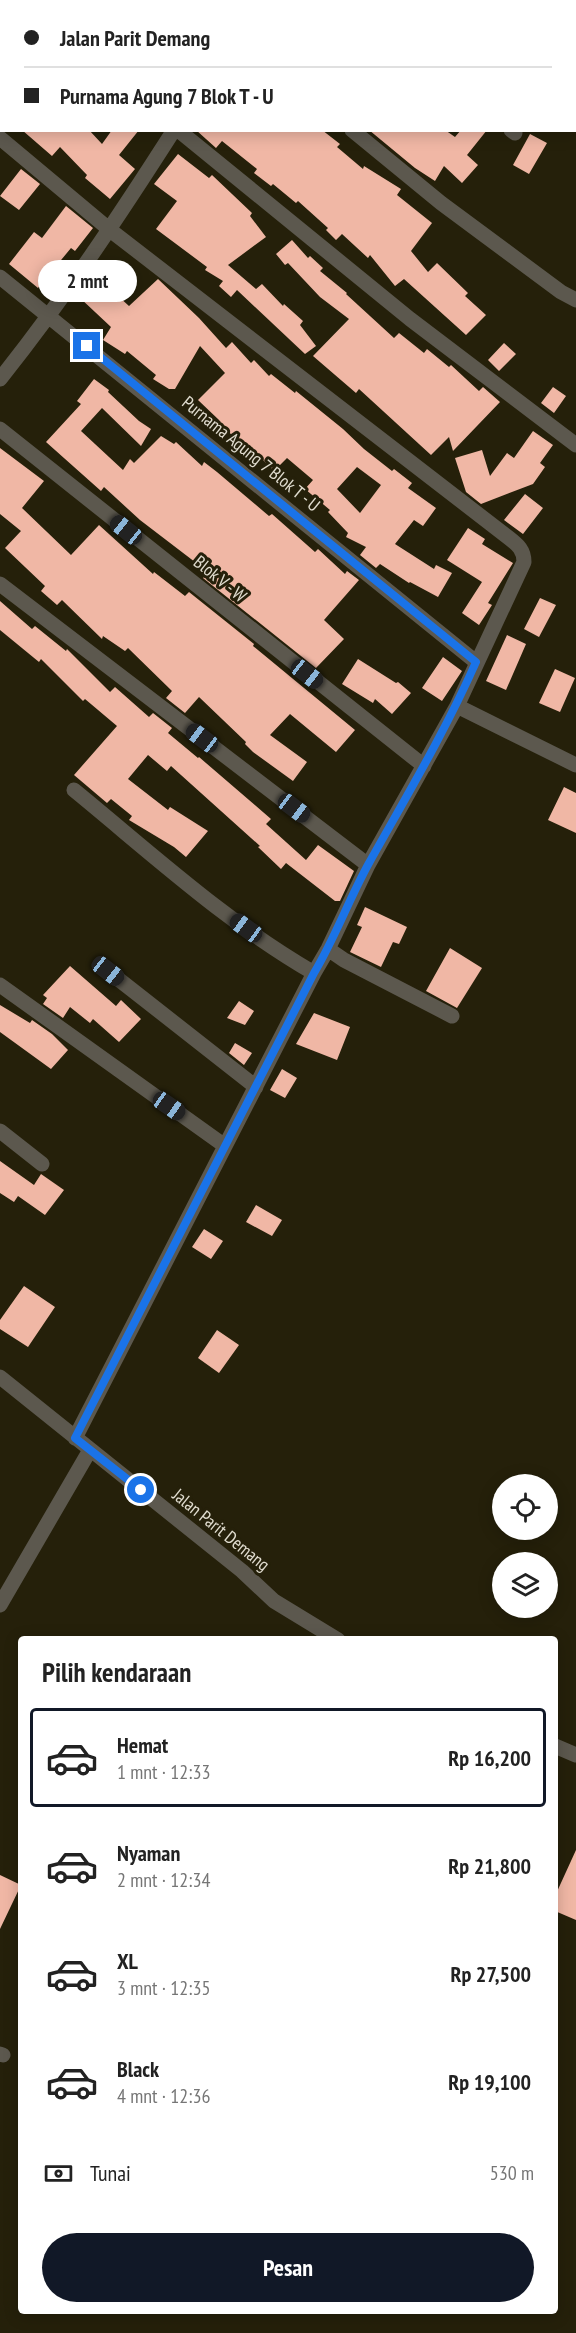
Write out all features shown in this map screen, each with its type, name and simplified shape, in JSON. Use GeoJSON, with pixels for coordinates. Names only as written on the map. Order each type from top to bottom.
{"type":"FeatureCollection","features":[{"type":"Feature","properties":{"kind":"street"},"geometry":{"type":"LineString","coordinates":[[0,379],[50,316],[175,132]]}},
{"type":"Feature","properties":{"kind":"street"},"geometry":{"type":"LineString","coordinates":[[178,132],[410,319],[576,445]]}},
{"type":"Feature","properties":{"kind":"street"},"geometry":{"type":"LineString","coordinates":[[354,132],[441,203],[561,292],[576,300]]}},
{"type":"Feature","properties":{"kind":"street"},"geometry":{"type":"LineString","coordinates":[[0,138],[110,230],[521,547],[524,562],[457,706],[419,763],[328,949],[75,1438]]}},
{"type":"Feature","properties":{"kind":"street","name":"Purnama Agung 7 Blok T - U"},"geometry":{"type":"LineString","coordinates":[[0,277],[476,662]]}},
{"type":"Feature","properties":{"kind":"street","name":"Blok V - W"},"geometry":{"type":"LineString","coordinates":[[0,429],[419,763]]}},
{"type":"Feature","properties":{"kind":"street"},"geometry":{"type":"LineString","coordinates":[[0,584],[368,865]]}},
{"type":"Feature","properties":{"kind":"street"},"geometry":{"type":"LineString","coordinates":[[457,706],[576,765]]}},
{"type":"Feature","properties":{"kind":"street"},"geometry":{"type":"LineString","coordinates":[[74,790],[230,917],[294,962],[314,973]]}},
{"type":"Feature","properties":{"kind":"street"},"geometry":{"type":"LineString","coordinates":[[328,949],[344,960],[452,1016]]}},
{"type":"Feature","properties":{"kind":"street"},"geometry":{"type":"LineString","coordinates":[[108,971],[256,1087]]}},
{"type":"Feature","properties":{"kind":"street"},"geometry":{"type":"LineString","coordinates":[[0,985],[225,1146]]}},
{"type":"Feature","properties":{"kind":"street"},"geometry":{"type":"LineString","coordinates":[[0,1131],[42,1164]]}},
{"type":"Feature","properties":{"kind":"street","name":"Jalan Parit Demang"},"geometry":{"type":"LineString","coordinates":[[0,1377],[242,1571],[274,1601],[331,1636]]}},
{"type":"Feature","properties":{"kind":"street"},"geometry":{"type":"LineString","coordinates":[[0,1605],[90,1450]]}},
{"type":"Feature","properties":{"kind":"street"},"geometry":{"type":"LineString","coordinates":[[558,1747],[576,1755]]}},
{"type":"Feature","properties":{"kind":"building"},"geometry":{"type":"Polygon","coordinates":[[[24,132],[91,132],[102,144],[111,132],[137,132],[119,155],[135,169],[110,199],[85,178],[87,175],[60,147],[52,156],[24,132]]]}},
{"type":"Feature","properties":{"kind":"building"},"geometry":{"type":"Polygon","coordinates":[[[198,132],[325,132],[340,144],[337,147],[363,169],[364,166],[401,189],[397,195],[432,223],[411,251],[428,272],[437,263],[468,293],[465,296],[486,315],[466,335],[404,279],[395,286],[370,255],[368,258],[342,234],[336,240],[326,230],[328,228],[298,201],[296,203],[273,184],[271,186],[254,173],[257,169],[222,141],[216,148],[198,132]]]}},
{"type":"Feature","properties":{"kind":"building"},"geometry":{"type":"Polygon","coordinates":[[[371,132],[448,132],[455,137],[459,132],[485,132],[467,155],[478,165],[462,183],[444,166],[435,181],[415,168],[371,132]]]}},
{"type":"Feature","properties":{"kind":"building"},"geometry":{"type":"Polygon","coordinates":[[[530,134],[547,143],[529,174],[513,165],[530,134]]]}},
{"type":"Feature","properties":{"kind":"building"},"geometry":{"type":"Polygon","coordinates":[[[178,154],[209,178],[212,175],[252,213],[250,216],[266,237],[228,265],[256,289],[262,284],[283,306],[284,304],[303,321],[300,325],[316,346],[305,354],[237,290],[231,297],[219,286],[223,281],[205,270],[207,267],[156,229],[177,201],[154,184],[178,154]]]}},
{"type":"Feature","properties":{"kind":"building"},"geometry":{"type":"Polygon","coordinates":[[[21,169],[40,184],[19,210],[0,196],[21,169]]]}},
{"type":"Feature","properties":{"kind":"building"},"geometry":{"type":"Polygon","coordinates":[[[66,206],[93,228],[75,251],[71,248],[38,288],[9,264],[34,232],[42,238],[66,206]]]}},
{"type":"Feature","properties":{"kind":"building"},"geometry":{"type":"Polygon","coordinates":[[[292,240],[308,258],[310,256],[323,268],[320,271],[347,293],[394,338],[399,333],[424,353],[427,349],[449,367],[451,365],[479,391],[483,387],[500,402],[453,451],[449,437],[431,455],[359,389],[356,393],[313,356],[349,319],[320,297],[288,263],[285,265],[276,254],[292,240]]]}},
{"type":"Feature","properties":{"kind":"building"},"geometry":{"type":"Polygon","coordinates":[[[97,277],[129,306],[158,279],[199,318],[226,348],[232,342],[251,363],[254,360],[269,376],[271,374],[295,393],[296,391],[364,449],[412,483],[408,488],[436,508],[423,526],[414,520],[395,544],[434,569],[436,565],[452,573],[438,597],[409,583],[380,564],[376,568],[360,555],[366,547],[346,537],[348,533],[328,512],[330,510],[305,489],[313,480],[287,458],[274,471],[256,453],[253,455],[217,423],[219,420],[198,400],[225,373],[200,346],[175,389],[169,389],[153,379],[156,375],[127,351],[125,354],[103,340],[111,327],[79,297],[97,277]],[[357,467],[337,489],[360,513],[381,485],[357,467]]]}},
{"type":"Feature","properties":{"kind":"building"},"geometry":{"type":"Polygon","coordinates":[[[504,343],[516,354],[499,371],[488,360],[504,343]]]}},
{"type":"Feature","properties":{"kind":"building"},"geometry":{"type":"Polygon","coordinates":[[[94,379],[109,390],[108,392],[139,421],[151,429],[141,446],[102,408],[81,431],[123,470],[130,459],[134,463],[161,436],[174,444],[176,442],[202,466],[204,462],[269,516],[272,514],[315,552],[318,549],[345,574],[347,571],[359,580],[324,620],[344,639],[316,668],[203,578],[208,572],[140,520],[104,487],[101,491],[46,442],[81,404],[77,401],[94,379]]]}},
{"type":"Feature","properties":{"kind":"building"},"geometry":{"type":"Polygon","coordinates":[[[553,387],[566,396],[554,413],[541,403],[553,387]]]}},
{"type":"Feature","properties":{"kind":"building"},"geometry":{"type":"Polygon","coordinates":[[[533,431],[553,445],[540,463],[545,467],[533,484],[481,504],[466,492],[455,458],[482,450],[490,476],[507,453],[514,458],[533,431]]]}},
{"type":"Feature","properties":{"kind":"building"},"geometry":{"type":"Polygon","coordinates":[[[0,448],[44,481],[22,508],[71,555],[99,525],[153,574],[154,572],[185,596],[189,592],[355,730],[336,752],[290,714],[270,735],[307,762],[293,781],[253,752],[245,744],[246,742],[199,697],[185,713],[166,698],[172,691],[128,648],[125,651],[103,636],[102,639],[62,600],[57,605],[41,591],[45,586],[5,548],[21,531],[0,514],[0,448]]]}},
{"type":"Feature","properties":{"kind":"building"},"geometry":{"type":"Polygon","coordinates":[[[525,494],[543,508],[523,534],[504,520],[525,494]]]}},
{"type":"Feature","properties":{"kind":"building"},"geometry":{"type":"Polygon","coordinates":[[[468,528],[485,539],[482,544],[513,563],[488,603],[492,605],[479,625],[462,613],[482,582],[447,560],[468,528]]]}},
{"type":"Feature","properties":{"kind":"building"},"geometry":{"type":"Polygon","coordinates":[[[540,598],[556,605],[539,637],[524,629],[540,598]]]}},
{"type":"Feature","properties":{"kind":"building"},"geometry":{"type":"Polygon","coordinates":[[[0,601],[32,629],[35,626],[66,651],[67,649],[110,692],[115,687],[149,717],[153,713],[172,728],[168,733],[271,819],[266,824],[306,860],[318,845],[354,871],[340,901],[335,901],[286,863],[281,869],[258,847],[260,846],[171,766],[167,771],[148,755],[128,779],[168,810],[170,807],[208,831],[186,857],[174,847],[129,820],[132,816],[111,799],[107,803],[74,775],[117,726],[85,699],[83,701],[41,659],[39,662],[0,630],[0,601]]]}},
{"type":"Feature","properties":{"kind":"building"},"geometry":{"type":"Polygon","coordinates":[[[507,635],[526,644],[506,690],[486,681],[507,635]]]}},
{"type":"Feature","properties":{"kind":"building"},"geometry":{"type":"Polygon","coordinates":[[[443,657],[462,671],[442,701],[422,688],[443,657]]]}},
{"type":"Feature","properties":{"kind":"building"},"geometry":{"type":"Polygon","coordinates":[[[358,659],[396,683],[398,682],[411,693],[392,714],[375,699],[373,703],[342,684],[358,659]]]}},
{"type":"Feature","properties":{"kind":"building"},"geometry":{"type":"Polygon","coordinates":[[[555,669],[575,678],[560,712],[539,703],[555,669]]]}},
{"type":"Feature","properties":{"kind":"building"},"geometry":{"type":"Polygon","coordinates":[[[564,787],[576,793],[576,833],[548,820],[564,787]]]}},
{"type":"Feature","properties":{"kind":"building"},"geometry":{"type":"Polygon","coordinates":[[[365,907],[407,927],[399,944],[393,942],[381,967],[350,952],[362,927],[357,925],[365,907]]]}},
{"type":"Feature","properties":{"kind":"building"},"geometry":{"type":"Polygon","coordinates":[[[450,948],[482,968],[457,1008],[426,991],[450,948]]]}},
{"type":"Feature","properties":{"kind":"building"},"geometry":{"type":"Polygon","coordinates":[[[70,966],[116,1006],[121,1000],[141,1019],[119,1042],[93,1019],[90,1023],[70,1007],[63,1018],[43,1004],[47,998],[43,995],[70,966]]]}},
{"type":"Feature","properties":{"kind":"building"},"geometry":{"type":"Polygon","coordinates":[[[239,1001],[254,1011],[245,1025],[227,1018],[239,1001]]]}},
{"type":"Feature","properties":{"kind":"building"},"geometry":{"type":"Polygon","coordinates":[[[0,1005],[30,1023],[32,1020],[52,1034],[68,1050],[51,1069],[0,1032],[0,1005]]]}},
{"type":"Feature","properties":{"kind":"building"},"geometry":{"type":"Polygon","coordinates":[[[314,1013],[350,1027],[337,1060],[296,1044],[314,1013]]]}},
{"type":"Feature","properties":{"kind":"building"},"geometry":{"type":"Polygon","coordinates":[[[235,1043],[252,1053],[244,1065],[229,1053],[235,1043]]]}},
{"type":"Feature","properties":{"kind":"building"},"geometry":{"type":"Polygon","coordinates":[[[282,1069],[297,1078],[285,1098],[270,1090],[282,1069]]]}},
{"type":"Feature","properties":{"kind":"building"},"geometry":{"type":"Polygon","coordinates":[[[0,1161],[34,1185],[41,1174],[64,1190],[45,1215],[18,1196],[14,1202],[0,1193],[0,1161]]]}},
{"type":"Feature","properties":{"kind":"building"},"geometry":{"type":"Polygon","coordinates":[[[256,1205],[282,1220],[272,1236],[246,1222],[256,1205]]]}},
{"type":"Feature","properties":{"kind":"building"},"geometry":{"type":"Polygon","coordinates":[[[204,1229],[223,1241],[211,1259],[192,1247],[204,1229]]]}},
{"type":"Feature","properties":{"kind":"building"},"geometry":{"type":"Polygon","coordinates":[[[24,1286],[55,1307],[28,1347],[0,1329],[0,1320],[24,1286]]]}},
{"type":"Feature","properties":{"kind":"building"},"geometry":{"type":"Polygon","coordinates":[[[217,1330],[239,1345],[219,1373],[198,1358],[217,1330]]]}},
{"type":"Feature","properties":{"kind":"building"},"geometry":{"type":"Polygon","coordinates":[[[576,1850],[576,1920],[558,1912],[558,1889],[576,1850]]]}},
{"type":"Feature","properties":{"kind":"building"},"geometry":{"type":"Polygon","coordinates":[[[0,1875],[18,1884],[18,1891],[0,1929],[0,1875]]]}},
{"type":"Feature","properties":{"kind":"route"},"geometry":{"type":"LineString","coordinates":[[87,346],[476,662],[457,706],[368,865],[328,949],[75,1438],[141,1490]]}}]}
